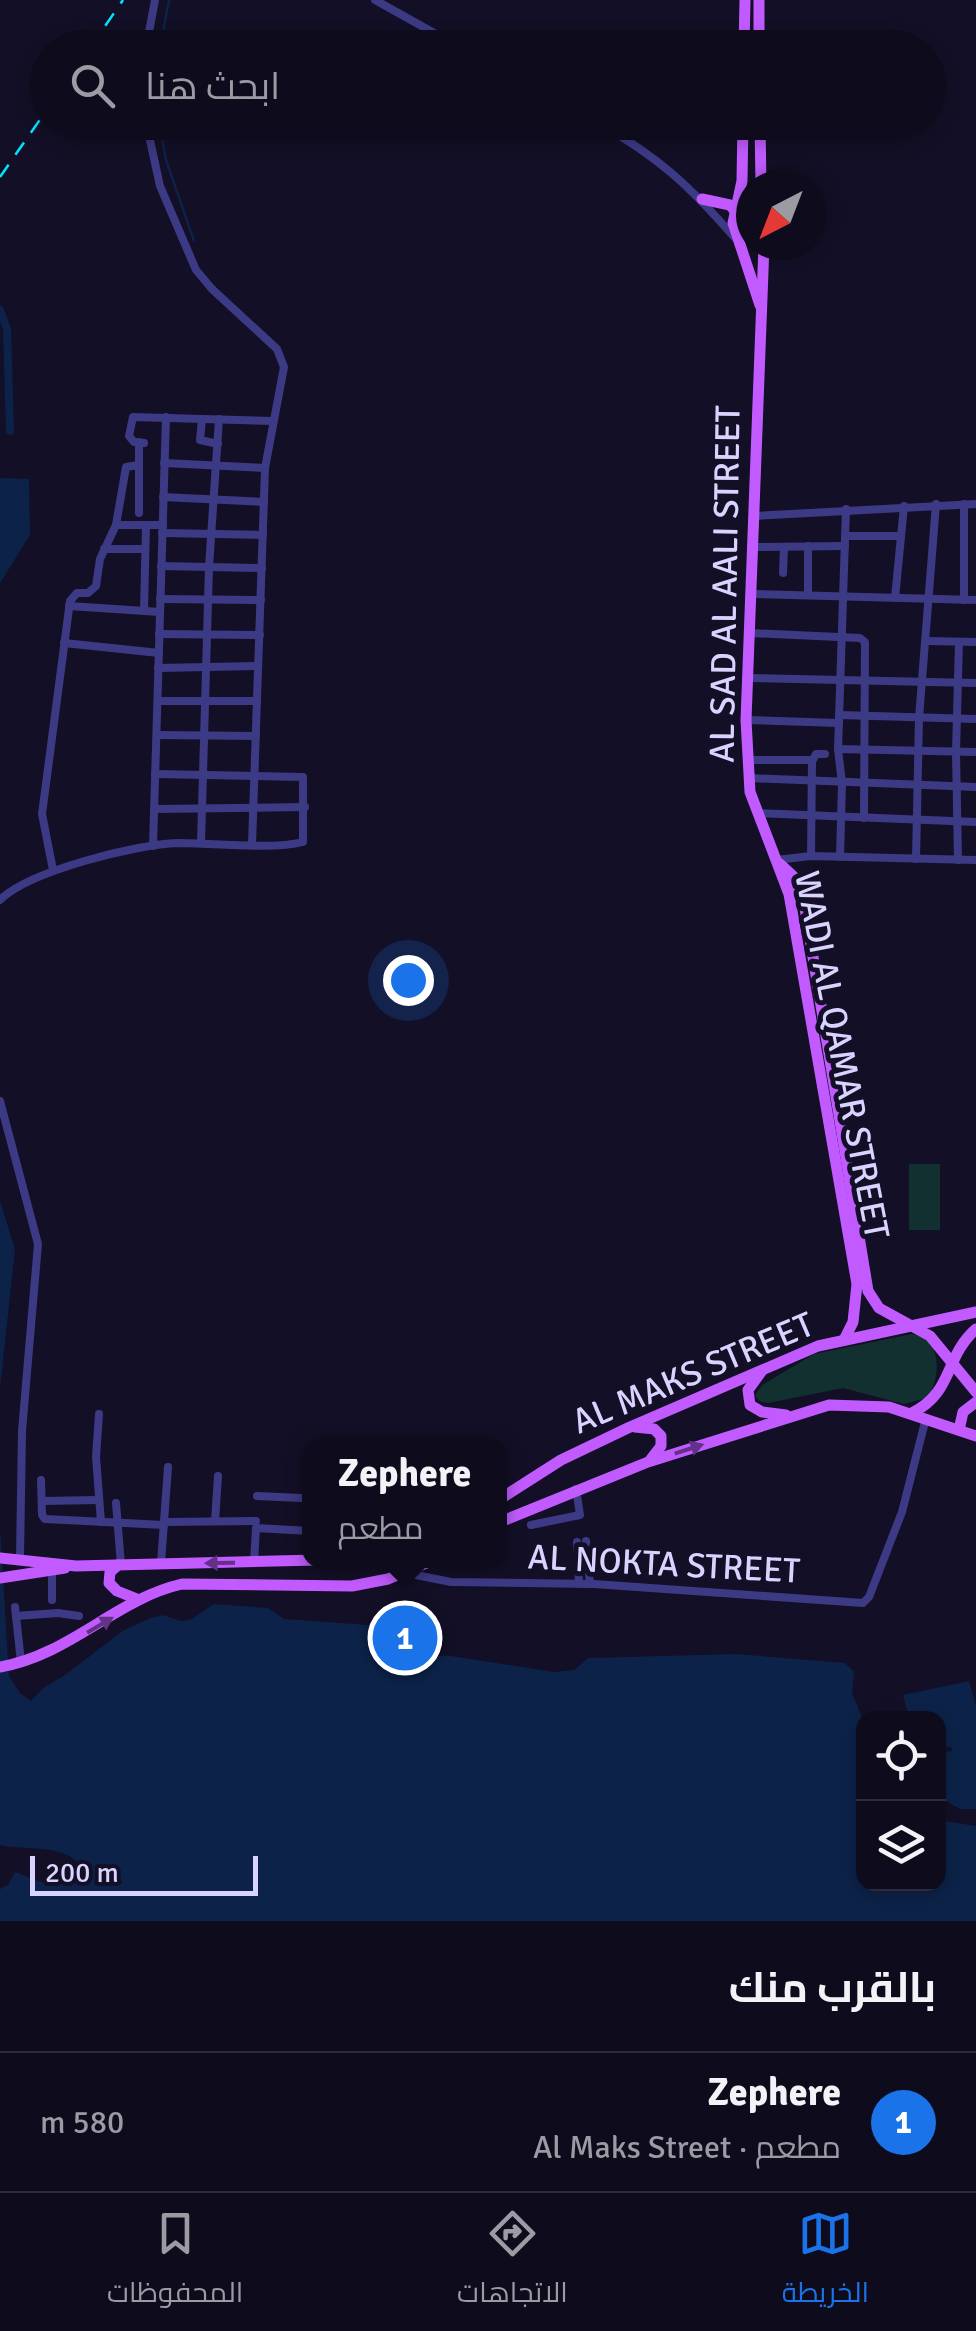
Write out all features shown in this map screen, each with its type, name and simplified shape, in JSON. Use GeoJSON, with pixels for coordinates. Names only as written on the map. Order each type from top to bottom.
{"type":"FeatureCollection","features":[{"type":"Feature","properties":{"kind":"main road"},"geometry":{"type":"LineString","coordinates":[[744,0],[744,30]]}},
{"type":"Feature","properties":{"kind":"main road"},"geometry":{"type":"LineString","coordinates":[[759,0],[759,30]]}},
{"type":"Feature","properties":{"kind":"main road"},"geometry":{"type":"LineString","coordinates":[[746,140],[752,170]]}},
{"type":"Feature","properties":{"kind":"main road"},"geometry":{"type":"LineString","coordinates":[[755,170],[758,140]]}},
{"type":"Feature","properties":{"kind":"main road"},"geometry":{"type":"LineString","coordinates":[[703,199],[736,188]]}},
{"type":"Feature","properties":{"kind":"main road"},"geometry":{"type":"LineString","coordinates":[[703,199],[719,200],[736,213]]}},
{"type":"Feature","properties":{"kind":"main road"},"geometry":{"type":"LineString","coordinates":[[744,260],[760,305]]}},
{"type":"Feature","properties":{"kind":"main road","name":"AL SAD AL AALI STREET"},"geometry":{"type":"LineString","coordinates":[[764,260],[746,720],[748,778],[776,860]]}},
{"type":"Feature","properties":{"kind":"main road","name":"WADI AL QAMAR STREET"},"geometry":{"type":"LineString","coordinates":[[776,860],[793,876],[804,902],[868,1291],[880,1308],[930,1336],[976,1392]]}},
{"type":"Feature","properties":{"kind":"main road","name":"WADI AL QAMAR STREET"},"geometry":{"type":"LineString","coordinates":[[776,860],[791,904],[857,1284],[858,1303],[845,1338]]}},
{"type":"Feature","properties":{"kind":"main road","name":"AL MAKS STREET"},"geometry":{"type":"LineString","coordinates":[[507,1495],[562,1460],[768,1366],[845,1338],[976,1312]]}},
{"type":"Feature","properties":{"kind":"main road"},"geometry":{"type":"LineString","coordinates":[[912,1413],[938,1396],[965,1339],[976,1329]]}},
{"type":"Feature","properties":{"kind":"main road"},"geometry":{"type":"LineString","coordinates":[[768,1366],[748,1390],[750,1404],[762,1412],[790,1415]]}},
{"type":"Feature","properties":{"kind":"main road"},"geometry":{"type":"LineString","coordinates":[[959,1430],[962,1412],[976,1402]]}},
{"type":"Feature","properties":{"kind":"main road","name":"AL MAKS STREET"},"geometry":{"type":"LineString","coordinates":[[507,1519],[648,1462],[790,1415],[849,1404],[912,1413],[976,1436]]}},
{"type":"Feature","properties":{"kind":"main road"},"geometry":{"type":"LineString","coordinates":[[630,1427],[654,1429],[662,1436],[662,1446],[648,1462]]}},
{"type":"Feature","properties":{"kind":"main road"},"geometry":{"type":"LineString","coordinates":[[9,1558],[76,1566]]}},
{"type":"Feature","properties":{"kind":"main road"},"geometry":{"type":"LineString","coordinates":[[3,1578],[76,1566],[302,1560]]}},
{"type":"Feature","properties":{"kind":"main road"},"geometry":{"type":"LineString","coordinates":[[120,1564],[110,1572],[109,1583],[137,1600]]}},
{"type":"Feature","properties":{"kind":"main road"},"geometry":{"type":"LineString","coordinates":[[11,1665],[78,1638],[159,1589],[182,1584],[352,1586],[417,1568]]}},
{"type":"Feature","properties":{"kind":"street"},"geometry":{"type":"LineString","coordinates":[[149,30],[155,0]]}},
{"type":"Feature","properties":{"kind":"street"},"geometry":{"type":"LineString","coordinates":[[375,0],[429,30]]}},
{"type":"Feature","properties":{"kind":"street"},"geometry":{"type":"LineString","coordinates":[[149,140],[175,226],[204,280],[282,358],[284,377],[265,468],[252,844]]}},
{"type":"Feature","properties":{"kind":"street"},"geometry":{"type":"LineString","coordinates":[[627,140],[650,153],[703,199],[736,240]]}},
{"type":"Feature","properties":{"kind":"street"},"geometry":{"type":"LineString","coordinates":[[138,513],[141,443],[129,436],[134,416],[272,421]]}},
{"type":"Feature","properties":{"kind":"street"},"geometry":{"type":"LineString","coordinates":[[154,846],[166,417]]}},
{"type":"Feature","properties":{"kind":"street"},"geometry":{"type":"LineString","coordinates":[[202,419],[200,440],[218,444]]}},
{"type":"Feature","properties":{"kind":"street"},"geometry":{"type":"LineString","coordinates":[[201,844],[209,567],[219,419]]}},
{"type":"Feature","properties":{"kind":"street"},"geometry":{"type":"LineString","coordinates":[[164,463],[265,468]]}},
{"type":"Feature","properties":{"kind":"street"},"geometry":{"type":"LineString","coordinates":[[53,870],[42,814],[69,606],[72,596],[88,593],[96,586],[104,548],[116,525],[126,466],[139,465]]}},
{"type":"Feature","properties":{"kind":"street"},"geometry":{"type":"LineString","coordinates":[[123,488],[139,490]]}},
{"type":"Feature","properties":{"kind":"street"},"geometry":{"type":"LineString","coordinates":[[163,497],[264,502]]}},
{"type":"Feature","properties":{"kind":"street"},"geometry":{"type":"LineString","coordinates":[[916,860],[917,752],[936,504]]}},
{"type":"Feature","properties":{"kind":"street"},"geometry":{"type":"LineString","coordinates":[[964,504],[964,600]]}},
{"type":"Feature","properties":{"kind":"street"},"geometry":{"type":"LineString","coordinates":[[754,516],[976,504]]}},
{"type":"Feature","properties":{"kind":"street"},"geometry":{"type":"LineString","coordinates":[[895,598],[904,506]]}},
{"type":"Feature","properties":{"kind":"street"},"geometry":{"type":"LineString","coordinates":[[840,857],[842,783],[838,749],[846,509]]}},
{"type":"Feature","properties":{"kind":"street"},"geometry":{"type":"LineString","coordinates":[[116,525],[263,535]]}},
{"type":"Feature","properties":{"kind":"street"},"geometry":{"type":"LineString","coordinates":[[144,611],[146,525]]}},
{"type":"Feature","properties":{"kind":"street"},"geometry":{"type":"LineString","coordinates":[[964,526],[976,526]]}},
{"type":"Feature","properties":{"kind":"street"},"geometry":{"type":"LineString","coordinates":[[754,548],[901,536]]}},
{"type":"Feature","properties":{"kind":"street"},"geometry":{"type":"LineString","coordinates":[[808,546],[808,595]]}},
{"type":"Feature","properties":{"kind":"street"},"geometry":{"type":"LineString","coordinates":[[783,572],[784,547]]}},
{"type":"Feature","properties":{"kind":"street"},"geometry":{"type":"LineString","coordinates":[[104,548],[145,549]]}},
{"type":"Feature","properties":{"kind":"street"},"geometry":{"type":"LineString","coordinates":[[161,566],[262,568]]}},
{"type":"Feature","properties":{"kind":"street"},"geometry":{"type":"LineString","coordinates":[[752,594],[976,600]]}},
{"type":"Feature","properties":{"kind":"street"},"geometry":{"type":"LineString","coordinates":[[160,598],[261,600]]}},
{"type":"Feature","properties":{"kind":"street"},"geometry":{"type":"LineString","coordinates":[[69,606],[160,612]]}},
{"type":"Feature","properties":{"kind":"street"},"geometry":{"type":"LineString","coordinates":[[750,633],[865,642],[864,818]]}},
{"type":"Feature","properties":{"kind":"street"},"geometry":{"type":"LineString","coordinates":[[160,634],[260,635]]}},
{"type":"Feature","properties":{"kind":"street"},"geometry":{"type":"LineString","coordinates":[[927,641],[976,642]]}},
{"type":"Feature","properties":{"kind":"street"},"geometry":{"type":"LineString","coordinates":[[958,860],[959,642]]}},
{"type":"Feature","properties":{"kind":"street"},"geometry":{"type":"LineString","coordinates":[[64,643],[159,653]]}},
{"type":"Feature","properties":{"kind":"street"},"geometry":{"type":"LineString","coordinates":[[158,668],[258,666]]}},
{"type":"Feature","properties":{"kind":"street"},"geometry":{"type":"LineString","coordinates":[[748,678],[976,684]]}},
{"type":"Feature","properties":{"kind":"street"},"geometry":{"type":"LineString","coordinates":[[158,701],[257,701]]}},
{"type":"Feature","properties":{"kind":"street"},"geometry":{"type":"LineString","coordinates":[[746,720],[865,716],[976,719]]}},
{"type":"Feature","properties":{"kind":"street"},"geometry":{"type":"LineString","coordinates":[[156,735],[256,736]]}},
{"type":"Feature","properties":{"kind":"street"},"geometry":{"type":"LineString","coordinates":[[838,749],[976,752]]}},
{"type":"Feature","properties":{"kind":"street"},"geometry":{"type":"LineString","coordinates":[[812,856],[812,760],[816,754],[825,754]]}},
{"type":"Feature","properties":{"kind":"street"},"geometry":{"type":"LineString","coordinates":[[747,760],[812,760]]}},
{"type":"Feature","properties":{"kind":"street"},"geometry":{"type":"LineString","coordinates":[[0,900],[53,870],[154,846],[298,844],[304,839],[305,780],[301,776],[156,774]]}},
{"type":"Feature","properties":{"kind":"street"},"geometry":{"type":"LineString","coordinates":[[748,778],[976,787]]}},
{"type":"Feature","properties":{"kind":"street"},"geometry":{"type":"LineString","coordinates":[[154,809],[305,807]]}},
{"type":"Feature","properties":{"kind":"street"},"geometry":{"type":"LineString","coordinates":[[757,813],[976,822]]}},
{"type":"Feature","properties":{"kind":"street"},"geometry":{"type":"LineString","coordinates":[[776,860],[812,856],[976,860]]}},
{"type":"Feature","properties":{"kind":"street"},"geometry":{"type":"LineString","coordinates":[[0,1101],[38,1244],[9,1558]]}},
{"type":"Feature","properties":{"kind":"street"},"geometry":{"type":"LineString","coordinates":[[99,1414],[101,1522]]}},
{"type":"Feature","properties":{"kind":"street","name":"AL NOKTA STREET"},"geometry":{"type":"LineString","coordinates":[[406,1573],[442,1581],[590,1584],[860,1603],[868,1600],[902,1512],[926,1418]]}},
{"type":"Feature","properties":{"kind":"street"},"geometry":{"type":"LineString","coordinates":[[161,1564],[168,1467]]}},
{"type":"Feature","properties":{"kind":"street"},"geometry":{"type":"LineString","coordinates":[[215,1522],[218,1476]]}},
{"type":"Feature","properties":{"kind":"street"},"geometry":{"type":"LineString","coordinates":[[41,1480],[42,1515],[48,1520],[215,1522],[302,1530]]}},
{"type":"Feature","properties":{"kind":"street"},"geometry":{"type":"LineString","coordinates":[[531,1526],[580,1515],[576,1489]]}},
{"type":"Feature","properties":{"kind":"street"},"geometry":{"type":"LineString","coordinates":[[257,1496],[300,1498]]}},
{"type":"Feature","properties":{"kind":"street"},"geometry":{"type":"LineString","coordinates":[[42,1501],[98,1500]]}},
{"type":"Feature","properties":{"kind":"street"},"geometry":{"type":"LineString","coordinates":[[116,1502],[120,1564]]}},
{"type":"Feature","properties":{"kind":"street"},"geometry":{"type":"LineString","coordinates":[[254,1562],[256,1524]]}},
{"type":"Feature","properties":{"kind":"street"},"geometry":{"type":"LineString","coordinates":[[579,1584],[582,1541],[590,1584]]}},
{"type":"Feature","properties":{"kind":"street"},"geometry":{"type":"LineString","coordinates":[[52,1570],[52,1600]]}},
{"type":"Feature","properties":{"kind":"street"},"geometry":{"type":"LineString","coordinates":[[11,1665],[16,1612],[79,1616]]}},
{"type":"Feature","properties":{"kind":"green space"},"geometry":{"type":"Polygon","coordinates":[[[909,1164],[940,1164],[940,1230],[909,1230],[909,1164]]]}},
{"type":"Feature","properties":{"kind":"green space"},"geometry":{"type":"Polygon","coordinates":[[[912,1334],[927,1338],[935,1352],[936,1376],[927,1398],[904,1404],[843,1388],[768,1403],[759,1401],[755,1395],[762,1385],[814,1354],[912,1334]]]}},
{"type":"Feature","properties":{"kind":"water"},"geometry":{"type":"Polygon","coordinates":[[[0,478],[29,479],[30,535],[0,583],[0,478]]]}},
{"type":"Feature","properties":{"kind":"water"},"geometry":{"type":"Polygon","coordinates":[[[0,1201],[15,1249],[0,1388],[0,1201]]]}},
{"type":"Feature","properties":{"kind":"water"},"geometry":{"type":"Polygon","coordinates":[[[0,1528],[9,1676],[31,1701],[43,1688],[124,1630],[163,1615],[190,1620],[214,1604],[268,1608],[284,1619],[368,1625],[375,1628],[378,1660],[388,1662],[451,1656],[554,1672],[574,1670],[588,1658],[736,1654],[845,1663],[854,1672],[852,1693],[859,1711],[856,1711],[856,1891],[946,1891],[946,1821],[976,1826],[976,1921],[0,1921],[0,1889],[8,1885],[15,1872],[60,1884],[76,1876],[82,1867],[55,1851],[0,1845],[0,1528]]]}},
{"type":"Feature","properties":{"kind":"water"},"geometry":{"type":"Polygon","coordinates":[[[969,1681],[976,1705],[976,1809],[960,1809],[946,1801],[946,1752],[952,1751],[946,1747],[946,1711],[907,1711],[903,1695],[969,1681]]]}},
{"type":"Feature","properties":{"kind":"waterway"},"geometry":{"type":"LineString","coordinates":[[163,30],[169,0]]}},
{"type":"Feature","properties":{"kind":"waterway"},"geometry":{"type":"LineString","coordinates":[[162,140],[194,241]]}},
{"type":"Feature","properties":{"kind":"waterway"},"geometry":{"type":"LineString","coordinates":[[0,310],[7,329],[10,431]]}},
{"type":"Feature","properties":{"kind":"railway"},"geometry":{"type":"LineString","coordinates":[[102,30],[123,0]]}},
{"type":"Feature","properties":{"kind":"railway"},"geometry":{"type":"LineString","coordinates":[[0,177],[30,134]]}},
{"type":"Feature","properties":{"kind":"place","name":"Zephere"},"geometry":{"type":"Point","coordinates":[405,1638]}}]}
